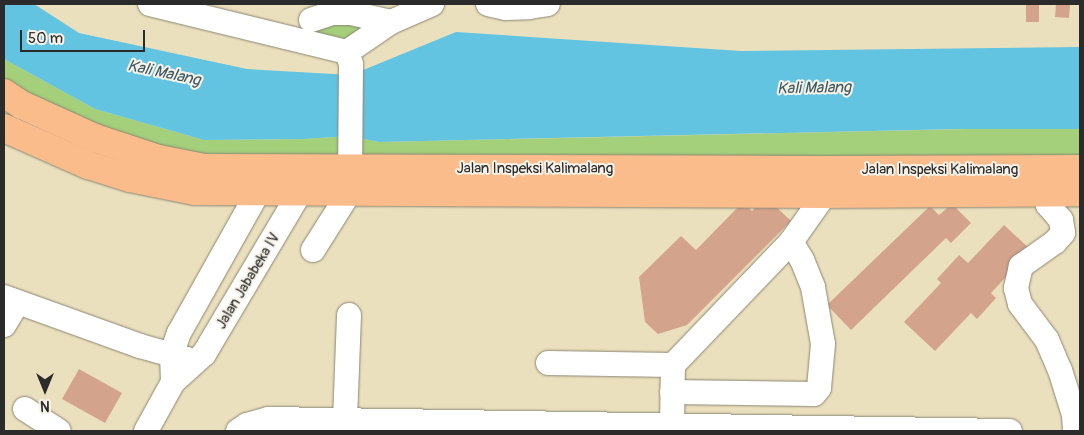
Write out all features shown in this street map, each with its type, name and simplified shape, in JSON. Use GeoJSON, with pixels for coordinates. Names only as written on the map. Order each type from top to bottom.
{"type":"FeatureCollection","features":[{"type":"Feature","properties":{"kind":"main road","name":"Jalan Inspeksi Kalimalang"},"geometry":{"type":"LineString","coordinates":[[4,93],[22,104],[95,138],[186,165],[218,180],[825,182],[1080,192]]}},
{"type":"Feature","properties":{"kind":"main road","name":"Jalan Inspeksi Kalimalang"},"geometry":{"type":"LineString","coordinates":[[4,128],[88,164],[168,187],[195,192],[218,180]]}},
{"type":"Feature","properties":{"kind":"main road","name":"Jalan Inspeksi Kalimalang"},"geometry":{"type":"LineString","coordinates":[[825,182],[1080,169]]}},
{"type":"Feature","properties":{"kind":"street"},"geometry":{"type":"LineString","coordinates":[[150,4],[314,43],[349,60]]}},
{"type":"Feature","properties":{"kind":"street"},"geometry":{"type":"LineString","coordinates":[[313,250],[349,181],[349,60],[391,22],[432,4]]}},
{"type":"Feature","properties":{"kind":"street"},"geometry":{"type":"LineString","coordinates":[[488,4],[506,8],[548,4]]}},
{"type":"Feature","properties":{"kind":"street"},"geometry":{"type":"LineString","coordinates":[[314,43],[310,12],[351,13],[391,22]]}},
{"type":"Feature","properties":{"kind":"street"},"geometry":{"type":"LineString","coordinates":[[173,382],[172,353],[178,333],[259,180]]}},
{"type":"Feature","properties":{"kind":"street","name":"Jalan Jababeka IV"},"geometry":{"type":"LineString","coordinates":[[146,431],[173,382],[204,354],[300,180]]}},
{"type":"Feature","properties":{"kind":"street"},"geometry":{"type":"LineString","coordinates":[[672,426],[673,365],[791,242],[825,182]]}},
{"type":"Feature","properties":{"kind":"street"},"geometry":{"type":"LineString","coordinates":[[1049,192],[1048,205],[1061,220],[1063,233],[1055,242],[1020,266],[1016,288],[1020,304],[1047,340],[1060,370],[1074,415],[1075,431]]}},
{"type":"Feature","properties":{"kind":"street"},"geometry":{"type":"LineString","coordinates":[[672,392],[814,394],[819,388],[823,344],[813,287],[802,260],[791,242]]}},
{"type":"Feature","properties":{"kind":"street"},"geometry":{"type":"LineString","coordinates":[[4,326],[10,300],[140,346],[172,353],[195,362]]}},
{"type":"Feature","properties":{"kind":"street"},"geometry":{"type":"LineString","coordinates":[[345,420],[349,315]]}},
{"type":"Feature","properties":{"kind":"street"},"geometry":{"type":"LineString","coordinates":[[548,363],[673,365]]}},
{"type":"Feature","properties":{"kind":"street"},"geometry":{"type":"LineString","coordinates":[[25,409],[59,431]]}},
{"type":"Feature","properties":{"kind":"street"},"geometry":{"type":"LineString","coordinates":[[238,431],[247,425],[268,419],[1010,431]]}},
{"type":"Feature","properties":{"kind":"green space"},"geometry":{"type":"Polygon","coordinates":[[[379,19],[347,52],[314,43],[311,20],[379,19]]]}},
{"type":"Feature","properties":{"kind":"green space"},"geometry":{"type":"Polygon","coordinates":[[[4,59],[95,109],[204,140],[303,139],[350,136],[379,142],[969,129],[1080,129],[1080,168],[204,168],[4,93],[4,59]]]}},
{"type":"Feature","properties":{"kind":"water"},"geometry":{"type":"Polygon","coordinates":[[[4,4],[34,4],[79,33],[247,69],[351,75],[456,32],[741,51],[1080,47],[1080,129],[959,129],[379,142],[350,136],[303,139],[204,140],[95,109],[4,59],[4,4]]]}},
{"type":"Feature","properties":{"kind":"building"},"geometry":{"type":"Polygon","coordinates":[[[1026,4],[1039,4],[1039,22],[1026,22],[1026,4]]]}},
{"type":"Feature","properties":{"kind":"building"},"geometry":{"type":"Polygon","coordinates":[[[1056,4],[1070,4],[1069,18],[1055,17],[1056,4]]]}},
{"type":"Feature","properties":{"kind":"building"},"geometry":{"type":"Polygon","coordinates":[[[766,197],[791,221],[687,325],[658,334],[645,322],[639,277],[681,236],[696,250],[743,202],[752,211],[766,197]]]}},
{"type":"Feature","properties":{"kind":"building"},"geometry":{"type":"Polygon","coordinates":[[[952,204],[971,223],[951,243],[946,238],[851,330],[827,305],[930,206],[939,215],[952,204]]]}},
{"type":"Feature","properties":{"kind":"building"},"geometry":{"type":"Polygon","coordinates":[[[1004,225],[1031,250],[991,293],[996,298],[977,319],[971,313],[935,351],[904,322],[941,283],[937,279],[959,255],[968,263],[1004,225]]]}},
{"type":"Feature","properties":{"kind":"building"},"geometry":{"type":"Polygon","coordinates":[[[79,369],[122,393],[105,423],[62,399],[79,369]]]}},
{"type":"Feature","properties":{"kind":"waterway","name":"Kali Malang"},"geometry":{"type":"LineString","coordinates":[[549,91],[958,87]]}}]}
